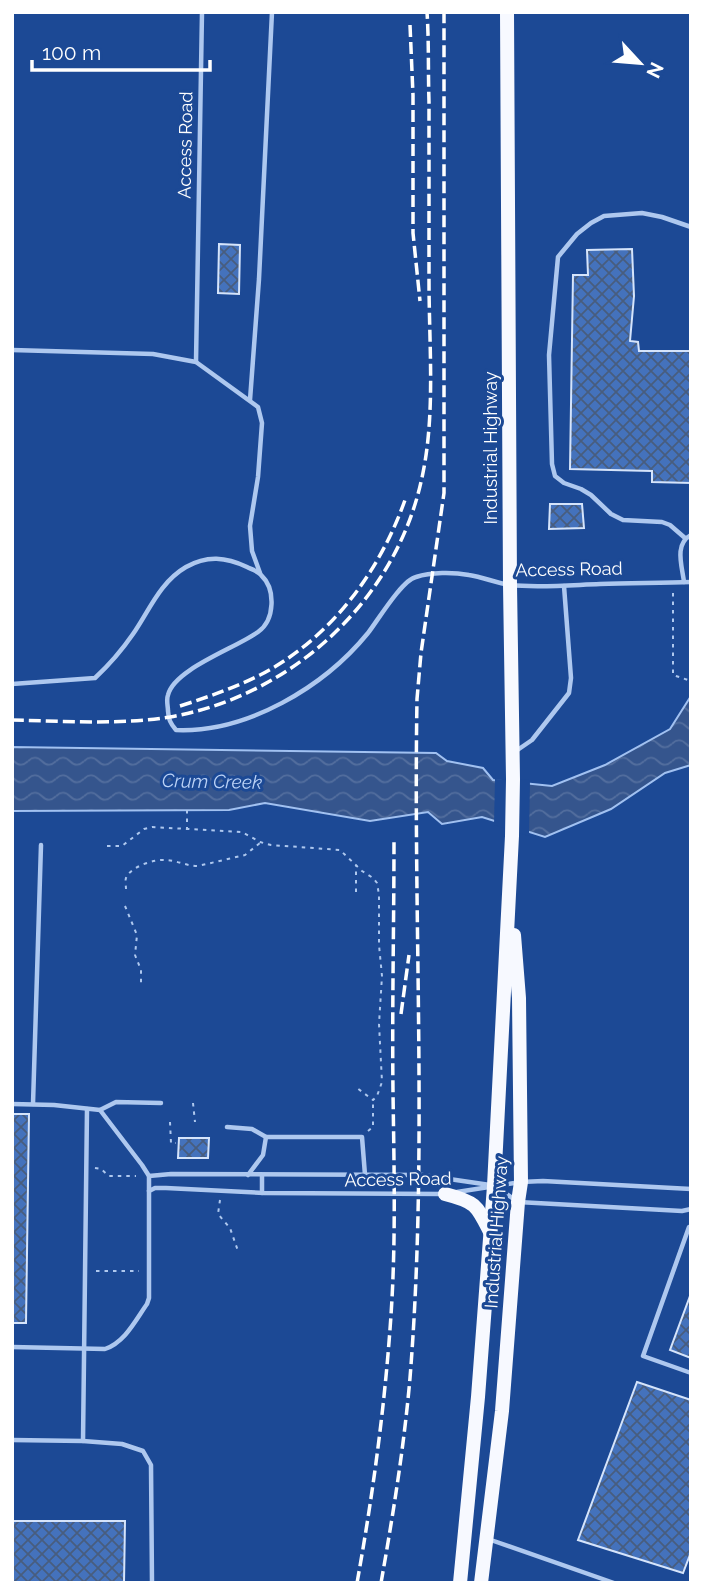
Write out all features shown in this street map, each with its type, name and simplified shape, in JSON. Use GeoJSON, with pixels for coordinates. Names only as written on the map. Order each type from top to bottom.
{"type":"FeatureCollection","features":[{"type":"Feature","properties":{"kind":"main road","name":"Industrial Highway"},"geometry":{"type":"LineString","coordinates":[[460,1583],[491,1234],[512,836],[507,12]]}},
{"type":"Feature","properties":{"kind":"main road","name":"Industrial Highway"},"geometry":{"type":"LineString","coordinates":[[481,1583],[502,1411],[521,1182],[519,998],[509,883]]}},
{"type":"Feature","properties":{"kind":"main road"},"geometry":{"type":"LineString","coordinates":[[445,1194],[467,1200],[479,1211],[491,1234]]}},
{"type":"Feature","properties":{"kind":"lane","name":"Access Road"},"geometry":{"type":"LineString","coordinates":[[195,362],[202,12]]}},
{"type":"Feature","properties":{"kind":"lane"},"geometry":{"type":"LineString","coordinates":[[250,401],[272,12]]}},
{"type":"Feature","properties":{"kind":"lane"},"geometry":{"type":"LineString","coordinates":[[685,538],[670,525],[662,522],[623,520],[611,514],[581,489],[564,483],[555,476],[552,464],[549,355],[558,257],[578,234],[604,216],[642,213],[691,228]]}},
{"type":"Feature","properties":{"kind":"lane"},"geometry":{"type":"LineString","coordinates":[[12,349],[153,354],[195,362],[250,401]]}},
{"type":"Feature","properties":{"kind":"lane","name":"Access Road"},"geometry":{"type":"LineString","coordinates":[[250,401],[258,407],[262,424],[258,477],[250,526],[252,551],[269,589],[271,614],[262,630],[195,666],[171,687],[167,698],[168,721],[176,730],[205,729],[245,720],[310,688],[367,635],[400,590],[413,577],[466,574],[510,585],[691,582]]}},
{"type":"Feature","properties":{"kind":"lane"},"geometry":{"type":"LineString","coordinates":[[684,582],[680,550],[685,538],[691,535]]}},
{"type":"Feature","properties":{"kind":"lane"},"geometry":{"type":"LineString","coordinates":[[12,684],[95,678],[133,635],[162,589],[185,567],[209,558],[220,558],[234,561],[261,574]]}},
{"type":"Feature","properties":{"kind":"lane"},"geometry":{"type":"LineString","coordinates":[[512,754],[532,740],[569,693],[571,678],[564,585]]}},
{"type":"Feature","properties":{"kind":"lane"},"geometry":{"type":"LineString","coordinates":[[33,1104],[41,845]]}},
{"type":"Feature","properties":{"kind":"lane"},"geometry":{"type":"LineString","coordinates":[[12,1104],[100,1110],[116,1102],[161,1103]]}},
{"type":"Feature","properties":{"kind":"lane"},"geometry":{"type":"LineString","coordinates":[[83,1441],[87,1109]]}},
{"type":"Feature","properties":{"kind":"lane"},"geometry":{"type":"LineString","coordinates":[[12,1347],[105,1349],[121,1340],[147,1304],[149,1177],[100,1110]]}},
{"type":"Feature","properties":{"kind":"lane"},"geometry":{"type":"LineString","coordinates":[[227,1127],[252,1129],[266,1137],[362,1137],[365,1175]]}},
{"type":"Feature","properties":{"kind":"lane"},"geometry":{"type":"LineString","coordinates":[[248,1175],[262,1155],[266,1137]]}},
{"type":"Feature","properties":{"kind":"lane","name":"Access Road"},"geometry":{"type":"LineString","coordinates":[[149,1177],[171,1174],[422,1175],[494,1186]]}},
{"type":"Feature","properties":{"kind":"lane"},"geometry":{"type":"LineString","coordinates":[[261,1193],[262,1175]]}},
{"type":"Feature","properties":{"kind":"lane"},"geometry":{"type":"LineString","coordinates":[[494,1186],[543,1181],[691,1189]]}},
{"type":"Feature","properties":{"kind":"lane","name":"Access Road"},"geometry":{"type":"LineString","coordinates":[[149,1191],[166,1188],[261,1193],[445,1194],[494,1186]]}},
{"type":"Feature","properties":{"kind":"lane"},"geometry":{"type":"LineString","coordinates":[[494,1186],[518,1202],[691,1209]]}},
{"type":"Feature","properties":{"kind":"lane"},"geometry":{"type":"LineString","coordinates":[[689,1227],[643,1356],[691,1373]]}},
{"type":"Feature","properties":{"kind":"lane"},"geometry":{"type":"LineString","coordinates":[[12,1440],[122,1444],[143,1451],[151,1465],[152,1583]]}},
{"type":"Feature","properties":{"kind":"lane"},"geometry":{"type":"LineString","coordinates":[[487,1539],[614,1583]]}},
{"type":"Feature","properties":{"kind":"path"},"geometry":{"type":"LineString","coordinates":[[673,592],[673,675],[691,681]]}},
{"type":"Feature","properties":{"kind":"path"},"geometry":{"type":"LineString","coordinates":[[187,810],[187,829]]}},
{"type":"Feature","properties":{"kind":"path"},"geometry":{"type":"LineString","coordinates":[[107,846],[122,846],[144,829],[152,828],[242,832],[271,845],[340,850],[373,878],[377,883],[379,895],[382,1082],[373,1100],[373,1127],[362,1137]]}},
{"type":"Feature","properties":{"kind":"path"},"geometry":{"type":"LineString","coordinates":[[125,889],[127,875],[146,863],[168,860],[198,866],[245,855],[260,842]]}},
{"type":"Feature","properties":{"kind":"path"},"geometry":{"type":"LineString","coordinates":[[356,865],[356,892]]}},
{"type":"Feature","properties":{"kind":"path"},"geometry":{"type":"LineString","coordinates":[[125,906],[137,935],[135,955],[141,971],[141,983]]}},
{"type":"Feature","properties":{"kind":"path"},"geometry":{"type":"LineString","coordinates":[[357,1088],[373,1100]]}},
{"type":"Feature","properties":{"kind":"path"},"geometry":{"type":"LineString","coordinates":[[193,1103],[195,1122]]}},
{"type":"Feature","properties":{"kind":"path"},"geometry":{"type":"LineString","coordinates":[[170,1122],[171,1143],[176,1143]]}},
{"type":"Feature","properties":{"kind":"path"},"geometry":{"type":"LineString","coordinates":[[93,1168],[101,1169],[109,1176],[136,1176]]}},
{"type":"Feature","properties":{"kind":"path"},"geometry":{"type":"LineString","coordinates":[[220,1199],[218,1214],[230,1228],[238,1251]]}},
{"type":"Feature","properties":{"kind":"path"},"geometry":{"type":"LineString","coordinates":[[96,1271],[139,1271]]}},
{"type":"Feature","properties":{"kind":"water","name":"Crum Creek"},"geometry":{"type":"Polygon","coordinates":[[[691,696],[691,765],[665,773],[611,809],[545,837],[482,817],[442,824],[428,812],[370,821],[265,803],[229,810],[12,811],[12,747],[436,753],[447,761],[483,768],[493,780],[552,786],[605,765],[670,729],[691,696]]]}},
{"type":"Feature","properties":{"kind":"pier"},"geometry":{"type":"Polygon","coordinates":[[[495,779],[530,780],[529,836],[494,825],[495,779]]]}},
{"type":"Feature","properties":{"kind":"building"},"geometry":{"type":"Polygon","coordinates":[[[219,244],[240,245],[239,294],[218,293],[219,244]]]}},
{"type":"Feature","properties":{"kind":"building"},"geometry":{"type":"Polygon","coordinates":[[[632,249],[634,296],[630,341],[638,342],[639,351],[691,351],[691,483],[652,482],[652,471],[570,469],[573,275],[588,275],[587,250],[632,249]]]}},
{"type":"Feature","properties":{"kind":"building"},"geometry":{"type":"Polygon","coordinates":[[[550,504],[582,504],[584,528],[549,529],[550,504]]]}},
{"type":"Feature","properties":{"kind":"building"},"geometry":{"type":"Polygon","coordinates":[[[12,1114],[29,1114],[26,1323],[12,1323],[12,1114]]]}},
{"type":"Feature","properties":{"kind":"building"},"geometry":{"type":"Polygon","coordinates":[[[179,1138],[209,1138],[208,1158],[178,1158],[179,1138]]]}},
{"type":"Feature","properties":{"kind":"building"},"geometry":{"type":"Polygon","coordinates":[[[691,1296],[691,1358],[670,1350],[691,1296]]]}},
{"type":"Feature","properties":{"kind":"building"},"geometry":{"type":"Polygon","coordinates":[[[637,1382],[691,1400],[691,1552],[683,1573],[578,1540],[637,1382]]]}},
{"type":"Feature","properties":{"kind":"building"},"geometry":{"type":"Polygon","coordinates":[[[12,1521],[125,1521],[124,1583],[12,1583],[12,1521]]]}},
{"type":"Feature","properties":{"kind":"railway"},"geometry":{"type":"LineString","coordinates":[[12,720],[131,721],[170,717],[214,706],[256,688],[295,665],[331,637],[362,604],[387,566],[407,526],[421,482],[429,433],[431,382],[427,12]]}},
{"type":"Feature","properties":{"kind":"railway"},"geometry":{"type":"LineString","coordinates":[[381,1583],[405,1430],[415,1293],[419,1124],[417,699],[444,493],[444,12]]}},
{"type":"Feature","properties":{"kind":"railway"},"geometry":{"type":"LineString","coordinates":[[410,25],[413,233],[420,301]]}},
{"type":"Feature","properties":{"kind":"railway"},"geometry":{"type":"LineString","coordinates":[[180,706],[260,675],[309,643],[330,623],[366,578],[381,553],[405,500]]}},
{"type":"Feature","properties":{"kind":"railway"},"geometry":{"type":"LineString","coordinates":[[357,1583],[382,1416],[393,1287],[394,838]]}},
{"type":"Feature","properties":{"kind":"railway"},"geometry":{"type":"LineString","coordinates":[[401,1014],[409,955]]}}]}
